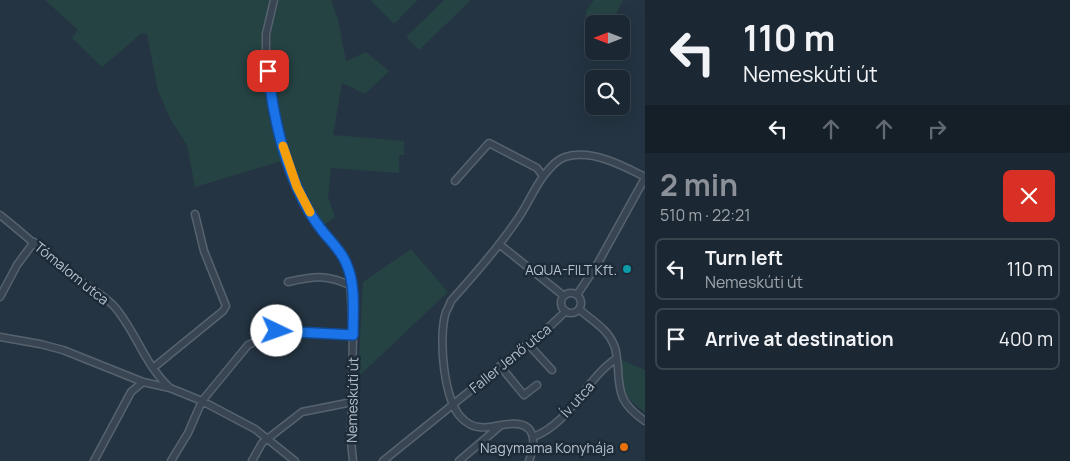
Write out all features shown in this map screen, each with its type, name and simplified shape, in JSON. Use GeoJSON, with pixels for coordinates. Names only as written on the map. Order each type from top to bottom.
{"type":"FeatureCollection","features":[{"type":"Feature","properties":{"kind":"street","name":"Nemeskúti út"},"geometry":{"type":"LineString","coordinates":[[274,0],[266,34],[266,54],[271,99],[285,152],[304,201],[321,230],[340,252],[346,263],[351,286],[353,335],[351,441],[353,461]]}},
{"type":"Feature","properties":{"kind":"street"},"geometry":{"type":"LineString","coordinates":[[455,181],[489,143],[537,168],[543,176]]}},
{"type":"Feature","properties":{"kind":"street"},"geometry":{"type":"LineString","coordinates":[[529,461],[534,446],[531,431],[518,424],[480,428],[473,426],[458,414],[452,404],[445,378],[443,338],[446,312],[451,301],[517,220],[543,176],[558,161],[586,154],[645,177],[598,263],[577,294]]}},
{"type":"Feature","properties":{"kind":"street"},"geometry":{"type":"LineString","coordinates":[[153,368],[223,311],[226,306],[204,251],[195,214]]}},
{"type":"Feature","properties":{"kind":"street","name":"Tómalom utca"},"geometry":{"type":"LineString","coordinates":[[0,215],[64,269],[112,305],[123,319],[153,368],[170,388]]}},
{"type":"Feature","properties":{"kind":"street"},"geometry":{"type":"LineString","coordinates":[[0,297],[17,265],[34,242]]}},
{"type":"Feature","properties":{"kind":"street"},"geometry":{"type":"LineString","coordinates":[[499,244],[564,296]]}},
{"type":"Feature","properties":{"kind":"street"},"geometry":{"type":"LineString","coordinates":[[288,282],[324,277],[335,278],[351,286]]}},
{"type":"Feature","properties":{"kind":"street"},"geometry":{"type":"LineString","coordinates":[[569,293],[577,294],[581,300],[579,309],[572,313],[566,311],[562,304],[564,296],[569,293]]}},
{"type":"Feature","properties":{"kind":"street"},"geometry":{"type":"LineString","coordinates":[[579,309],[603,327],[610,336],[615,347],[619,387],[622,397],[626,405],[645,421]]}},
{"type":"Feature","properties":{"kind":"street","name":"Faller Jenő utca"},"geometry":{"type":"LineString","coordinates":[[383,461],[566,311]]}},
{"type":"Feature","properties":{"kind":"street"},"geometry":{"type":"LineString","coordinates":[[171,461],[202,401],[245,348],[277,331],[353,335]]}},
{"type":"Feature","properties":{"kind":"street","name":"Tómalom utca"},"geometry":{"type":"LineString","coordinates":[[0,337],[63,350],[143,382],[170,388],[202,401],[235,417],[267,438],[295,461]]}},
{"type":"Feature","properties":{"kind":"street"},"geometry":{"type":"LineString","coordinates":[[528,344],[552,370]]}},
{"type":"Feature","properties":{"kind":"street","name":"Ív utca"},"geometry":{"type":"LineString","coordinates":[[533,437],[562,418],[606,365],[617,358]]}},
{"type":"Feature","properties":{"kind":"street"},"geometry":{"type":"LineString","coordinates":[[500,366],[524,395],[537,385]]}},
{"type":"Feature","properties":{"kind":"street"},"geometry":{"type":"LineString","coordinates":[[94,461],[131,392],[143,382]]}},
{"type":"Feature","properties":{"kind":"street"},"geometry":{"type":"LineString","coordinates":[[252,461],[267,438],[302,412],[352,402]]}},
{"type":"Feature","properties":{"kind":"street"},"geometry":{"type":"LineString","coordinates":[[459,461],[500,426]]}},
{"type":"Feature","properties":{"kind":"green space"},"geometry":{"type":"Polygon","coordinates":[[[45,0],[272,0],[263,36],[264,80],[285,160],[195,187],[187,145],[171,120],[158,91],[147,34],[142,33],[102,67],[72,38],[78,30],[45,0]]]}},
{"type":"Feature","properties":{"kind":"green space"},"geometry":{"type":"Polygon","coordinates":[[[279,0],[331,0],[338,19],[346,61],[366,52],[389,71],[365,94],[342,83],[333,135],[404,141],[404,155],[399,155],[399,173],[331,168],[328,197],[335,217],[324,225],[296,173],[274,93],[270,57],[271,31],[279,0]]]}},
{"type":"Feature","properties":{"kind":"green space"},"geometry":{"type":"Polygon","coordinates":[[[370,0],[418,0],[394,24],[370,0]]]}},
{"type":"Feature","properties":{"kind":"green space"},"geometry":{"type":"Polygon","coordinates":[[[444,0],[471,0],[419,50],[406,37],[444,0]]]}},
{"type":"Feature","properties":{"kind":"green space"},"geometry":{"type":"Polygon","coordinates":[[[594,0],[623,0],[616,15],[586,15],[594,0]]]}},
{"type":"Feature","properties":{"kind":"green space"},"geometry":{"type":"Polygon","coordinates":[[[411,249],[448,292],[358,377],[363,282],[411,249]]]}},
{"type":"Feature","properties":{"kind":"green space"},"geometry":{"type":"Polygon","coordinates":[[[622,360],[645,370],[645,412],[631,401],[624,390],[621,378],[622,360]]]}},
{"type":"Feature","properties":{"kind":"slow traffic"},"geometry":{"type":"LineString","coordinates":[[283,146],[297,187],[310,212]]}},
{"type":"Feature","properties":{"kind":"place","name":"AQUA-FILT Kft."},"geometry":{"type":"Point","coordinates":[627,269]}},
{"type":"Feature","properties":{"kind":"place","name":"Nagymama Konyhája"},"geometry":{"type":"Point","coordinates":[624,447]}},
{"type":"Feature","properties":{"kind":"route"},"geometry":{"type":"LineString","coordinates":[[268,71],[271,99],[297,187],[321,230],[344,258],[349,270],[352,293],[353,335],[277,331]]}}]}
